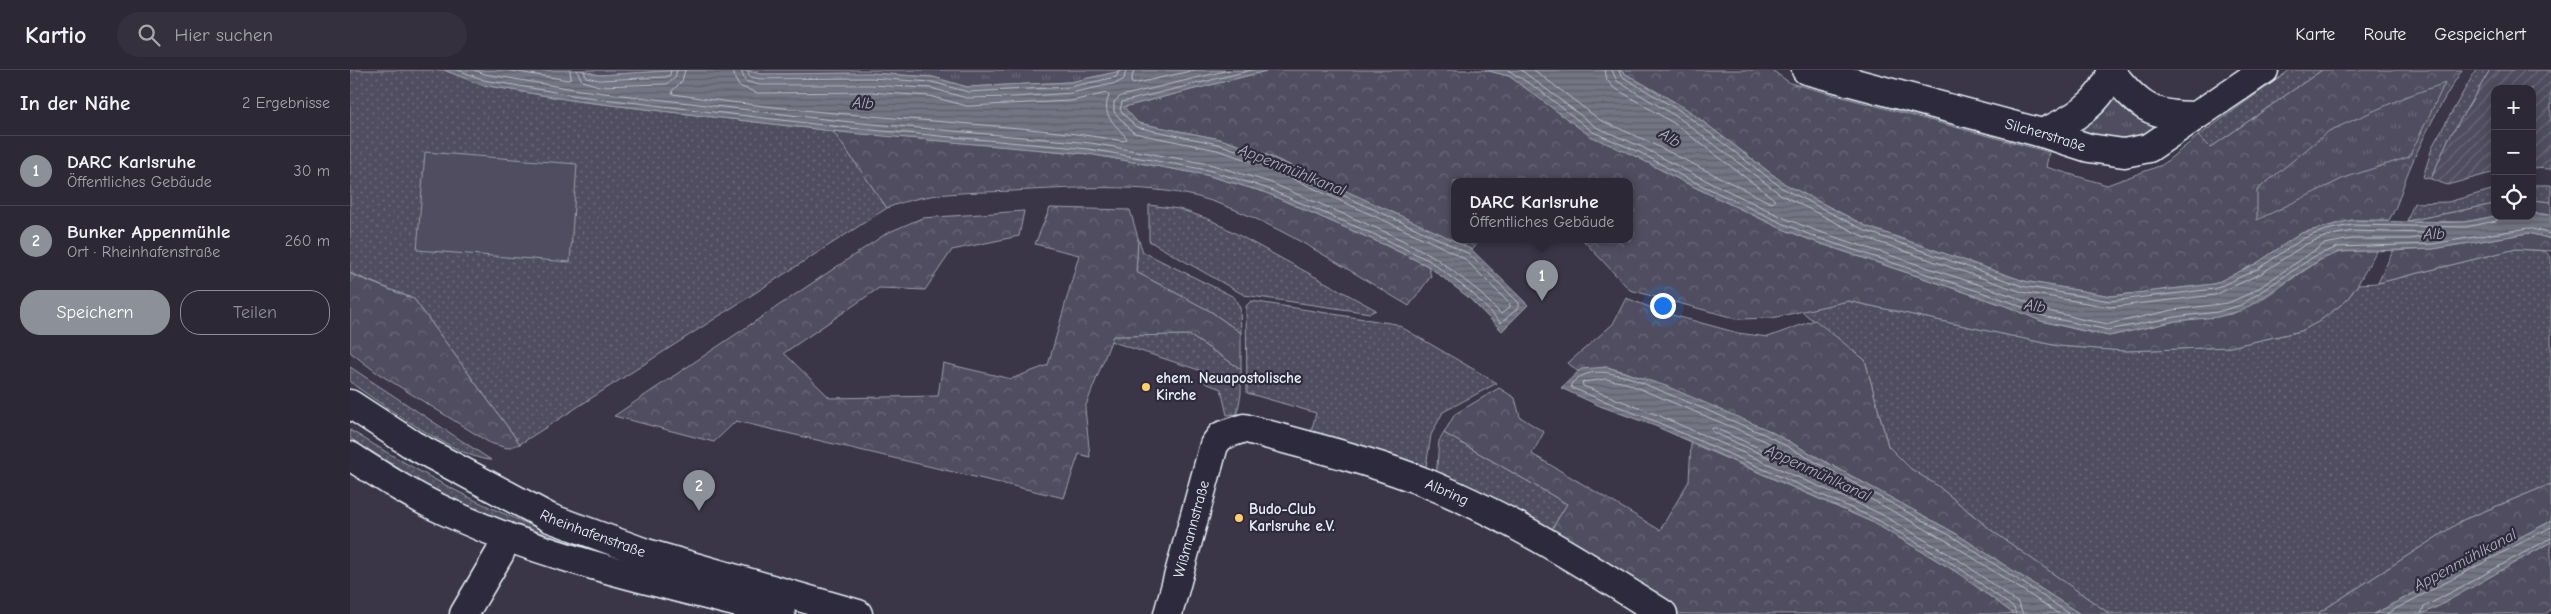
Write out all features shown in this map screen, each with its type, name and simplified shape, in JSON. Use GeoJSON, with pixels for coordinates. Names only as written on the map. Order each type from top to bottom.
{"type":"FeatureCollection","features":[{"type":"Feature","properties":{"kind":"street","name":"Silcherstraße"},"geometry":{"type":"LineString","coordinates":[[1806,70],[2104,151],[2138,151],[2149,148],[2264,70]]}},
{"type":"Feature","properties":{"kind":"street"},"geometry":{"type":"LineString","coordinates":[[2042,133],[2072,118],[2090,104],[2104,87],[2111,71],[2125,89],[2155,113],[2170,116],[2195,116]]}},
{"type":"Feature","properties":{"kind":"street","name":"Rheinhafenstraße"},"geometry":{"type":"LineString","coordinates":[[350,404],[413,445],[550,518],[646,554],[858,614]]}},
{"type":"Feature","properties":{"kind":"street","name":"Albring"},"geometry":{"type":"LineString","coordinates":[[1214,445],[1221,436],[1244,428],[1428,484],[1521,528],[1572,556],[1663,614]]}},
{"type":"Feature","properties":{"kind":"street","name":"Wißmannstraße"},"geometry":{"type":"LineString","coordinates":[[1168,614],[1214,445]]}},
{"type":"Feature","properties":{"kind":"street","name":"Rheinhafenstraße"},"geometry":{"type":"LineString","coordinates":[[350,456],[444,511],[505,536],[562,556],[763,612]]}},
{"type":"Feature","properties":{"kind":"street"},"geometry":{"type":"LineString","coordinates":[[464,614],[500,553],[505,536]]}},
{"type":"Feature","properties":{"kind":"green space"},"geometry":{"type":"Polygon","coordinates":[[[350,70],[444,70],[482,85],[577,101],[833,131],[887,208],[520,444],[414,299],[350,273],[350,70]]]}},
{"type":"Feature","properties":{"kind":"green space"},"geometry":{"type":"Polygon","coordinates":[[[579,70],[687,70],[599,75],[579,70]]]}},
{"type":"Feature","properties":{"kind":"green space"},"geometry":{"type":"Polygon","coordinates":[[[742,70],[1126,70],[1070,82],[967,87],[933,77],[870,73],[761,74],[742,70]]]}},
{"type":"Feature","properties":{"kind":"green space"},"geometry":{"type":"Polygon","coordinates":[[[1270,70],[1485,70],[1509,76],[1637,157],[1780,228],[1813,241],[2006,306],[2041,321],[2109,336],[2176,321],[2232,314],[2259,301],[2328,255],[2353,250],[2377,250],[2346,301],[2318,322],[2301,331],[2230,347],[2125,351],[2058,346],[1848,301],[1772,318],[1738,319],[1630,290],[1586,243],[1633,243],[1633,178],[1451,178],[1451,240],[1265,154],[1220,139],[1138,123],[1123,107],[1270,70]]]}},
{"type":"Feature","properties":{"kind":"green space"},"geometry":{"type":"Polygon","coordinates":[[[1619,70],[1772,70],[1790,83],[2049,152],[2046,167],[2107,185],[2162,165],[2198,136],[2210,148],[2322,70],[2462,70],[2427,131],[2389,220],[2352,220],[2302,233],[2257,263],[2214,284],[2111,296],[2024,281],[1868,227],[1785,184],[1685,108],[1619,70]]]}},
{"type":"Feature","properties":{"kind":"green space"},"geometry":{"type":"Polygon","coordinates":[[[2290,70],[2322,70],[2210,148],[2198,136],[2290,70]]]}},
{"type":"Feature","properties":{"kind":"green space"},"geometry":{"type":"Polygon","coordinates":[[[2476,70],[2490,70],[2448,140],[2431,179],[2423,177],[2433,145],[2476,70]]]}},
{"type":"Feature","properties":{"kind":"green space"},"geometry":{"type":"Polygon","coordinates":[[[2490,70],[2551,70],[2551,169],[2536,168],[2536,85],[2491,85],[2491,173],[2447,185],[2431,179],[2448,140],[2490,70]]]}},
{"type":"Feature","properties":{"kind":"green space"},"geometry":{"type":"Polygon","coordinates":[[[2445,83],[2409,157],[2344,178],[2257,220],[2257,190],[2329,131],[2405,97],[2445,83]]]}},
{"type":"Feature","properties":{"kind":"green space"},"geometry":{"type":"Polygon","coordinates":[[[2116,90],[2159,131],[2116,145],[2076,138],[2116,90]]]}},
{"type":"Feature","properties":{"kind":"green space"},"geometry":{"type":"Polygon","coordinates":[[[833,131],[1089,154],[1206,175],[1264,192],[1385,245],[1428,266],[1431,276],[1409,306],[1333,260],[1252,217],[1198,197],[1154,190],[1082,188],[965,193],[918,198],[887,208],[833,131]]]}},
{"type":"Feature","properties":{"kind":"green space"},"geometry":{"type":"Polygon","coordinates":[[[425,152],[577,164],[570,262],[417,250],[425,152]]]}},
{"type":"Feature","properties":{"kind":"green space"},"geometry":{"type":"Polygon","coordinates":[[[2536,185],[2551,185],[2551,202],[2536,200],[2536,185]]]}},
{"type":"Feature","properties":{"kind":"green space"},"geometry":{"type":"Polygon","coordinates":[[[2491,190],[2491,205],[2407,221],[2414,203],[2448,202],[2491,190]]]}},
{"type":"Feature","properties":{"kind":"green space"},"geometry":{"type":"Polygon","coordinates":[[[2536,200],[2551,202],[2551,215],[2536,213],[2536,200]]]}},
{"type":"Feature","properties":{"kind":"green space"},"geometry":{"type":"Polygon","coordinates":[[[1149,205],[1179,209],[1211,220],[1376,310],[1370,313],[1244,295],[1149,241],[1149,205]]]}},
{"type":"Feature","properties":{"kind":"green space"},"geometry":{"type":"Polygon","coordinates":[[[2491,205],[2491,217],[2465,222],[2407,221],[2491,205]]]}},
{"type":"Feature","properties":{"kind":"green space"},"geometry":{"type":"Polygon","coordinates":[[[1050,208],[1130,210],[1138,238],[1136,272],[1210,311],[1241,333],[1241,369],[1189,335],[1113,336],[1085,408],[1090,457],[1079,454],[1064,498],[736,421],[714,442],[614,416],[887,233],[922,218],[1024,211],[1019,236],[952,250],[925,290],[879,288],[784,353],[830,398],[938,396],[943,363],[1011,379],[1048,365],[1079,255],[1035,244],[1050,208]]]}},
{"type":"Feature","properties":{"kind":"green space"},"geometry":{"type":"Polygon","coordinates":[[[2529,233],[2551,239],[2551,251],[2516,249],[2378,283],[2393,251],[2433,249],[2529,233]]]}},
{"type":"Feature","properties":{"kind":"green space"},"geometry":{"type":"Polygon","coordinates":[[[1138,238],[1143,252],[1234,297],[1240,308],[1241,333],[1210,311],[1136,272],[1138,238]]]}},
{"type":"Feature","properties":{"kind":"green space"},"geometry":{"type":"Polygon","coordinates":[[[1457,243],[1479,243],[1472,250],[1457,243]]]}},
{"type":"Feature","properties":{"kind":"green space"},"geometry":{"type":"Polygon","coordinates":[[[2516,249],[2545,251],[2551,258],[2551,484],[2463,520],[2317,614],[2110,614],[1991,530],[1938,486],[1911,469],[1888,446],[1865,360],[1801,311],[1848,301],[2058,346],[2125,351],[2230,347],[2301,331],[2318,322],[2346,301],[2358,284],[2378,283],[2516,249]]]}},
{"type":"Feature","properties":{"kind":"green space"},"geometry":{"type":"Polygon","coordinates":[[[350,274],[414,299],[520,444],[507,448],[490,443],[376,372],[350,352],[350,274]]]}},
{"type":"Feature","properties":{"kind":"green space"},"geometry":{"type":"Polygon","coordinates":[[[1626,298],[1665,313],[1738,333],[1768,337],[1815,320],[1865,360],[1888,446],[1911,469],[1938,486],[1991,530],[2110,614],[2080,614],[1955,533],[1768,430],[1629,373],[1607,367],[1577,371],[1568,363],[1613,324],[1626,298]]]}},
{"type":"Feature","properties":{"kind":"green space"},"geometry":{"type":"Polygon","coordinates":[[[1251,301],[1396,324],[1497,383],[1443,412],[1431,435],[1425,473],[1310,436],[1316,413],[1247,393],[1246,306],[1251,301]]]}},
{"type":"Feature","properties":{"kind":"green space"},"geometry":{"type":"Polygon","coordinates":[[[1189,335],[1241,369],[1241,394],[1237,414],[1227,415],[1221,389],[1205,383],[1208,373],[1110,341],[1113,336],[1189,335]]]}},
{"type":"Feature","properties":{"kind":"green space"},"geometry":{"type":"Polygon","coordinates":[[[350,367],[491,460],[460,450],[398,415],[350,382],[350,367]]]}},
{"type":"Feature","properties":{"kind":"green space"},"geometry":{"type":"Polygon","coordinates":[[[1499,388],[1515,398],[1520,417],[1544,432],[1532,454],[1660,530],[1689,481],[1691,443],[1874,523],[1955,571],[2014,614],[1680,614],[1550,532],[1567,504],[1444,433],[1455,414],[1499,388]]]}},
{"type":"Feature","properties":{"kind":"green space"},"geometry":{"type":"Polygon","coordinates":[[[350,430],[455,490],[521,521],[560,536],[638,561],[838,614],[808,614],[650,571],[546,537],[445,495],[397,469],[350,438],[350,430]]]}},
{"type":"Feature","properties":{"kind":"green space"},"geometry":{"type":"Polygon","coordinates":[[[1444,433],[1567,504],[1550,532],[1436,478],[1439,441],[1444,433]]]}},
{"type":"Feature","properties":{"kind":"green space"},"geometry":{"type":"Polygon","coordinates":[[[2551,484],[2551,521],[2374,614],[2317,614],[2463,520],[2551,484]]]}},
{"type":"Feature","properties":{"kind":"green space"},"geometry":{"type":"Polygon","coordinates":[[[2551,542],[2551,610],[2545,614],[2422,614],[2551,542]]]}},
{"type":"Feature","properties":{"kind":"water"},"geometry":{"type":"Polygon","coordinates":[[[444,70],[579,70],[599,75],[687,70],[742,70],[761,74],[870,73],[933,77],[967,87],[1070,82],[1126,70],[1270,70],[1124,107],[1138,123],[1220,139],[1265,154],[1443,235],[1451,239],[1451,243],[1458,243],[1472,250],[1528,305],[1502,331],[1468,297],[1428,266],[1264,192],[1206,175],[1089,154],[849,133],[577,101],[482,85],[444,70]]]}},
{"type":"Feature","properties":{"kind":"water","name":"Alb"},"geometry":{"type":"Polygon","coordinates":[[[1485,70],[1619,70],[1685,108],[1785,184],[1868,227],[2024,281],[2111,296],[2214,284],[2257,263],[2301,233],[2352,220],[2431,223],[2465,222],[2491,217],[2491,220],[2536,220],[2536,213],[2551,215],[2551,239],[2529,233],[2433,249],[2339,252],[2318,261],[2243,310],[2218,317],[2176,321],[2109,336],[2041,321],[2006,306],[1813,241],[1780,228],[1637,157],[1590,136],[1509,76],[1485,70]]]}},
{"type":"Feature","properties":{"kind":"water","name":"Appenmühlkanal"},"geometry":{"type":"Polygon","coordinates":[[[1607,367],[1666,386],[1768,430],[1955,533],[2080,614],[2014,614],[1955,571],[1874,523],[1655,426],[1600,406],[1561,388],[1581,369],[1607,367]]]}},
{"type":"Feature","properties":{"kind":"water"},"geometry":{"type":"Polygon","coordinates":[[[2551,521],[2551,542],[2439,606],[2422,614],[2374,614],[2551,521]]]}},
{"type":"Feature","properties":{"kind":"place","name":"DARC Karlsruhe"},"geometry":{"type":"Point","coordinates":[1542,301]}},
{"type":"Feature","properties":{"kind":"place","name":"ehem. Neuapostolische Kirche"},"geometry":{"type":"Point","coordinates":[1146,387]}},
{"type":"Feature","properties":{"kind":"place","name":"Bunker Appenmühle"},"geometry":{"type":"Point","coordinates":[699,511]}},
{"type":"Feature","properties":{"kind":"place","name":"Budo-Club Karlsruhe e.V."},"geometry":{"type":"Point","coordinates":[1239,518]}}]}
